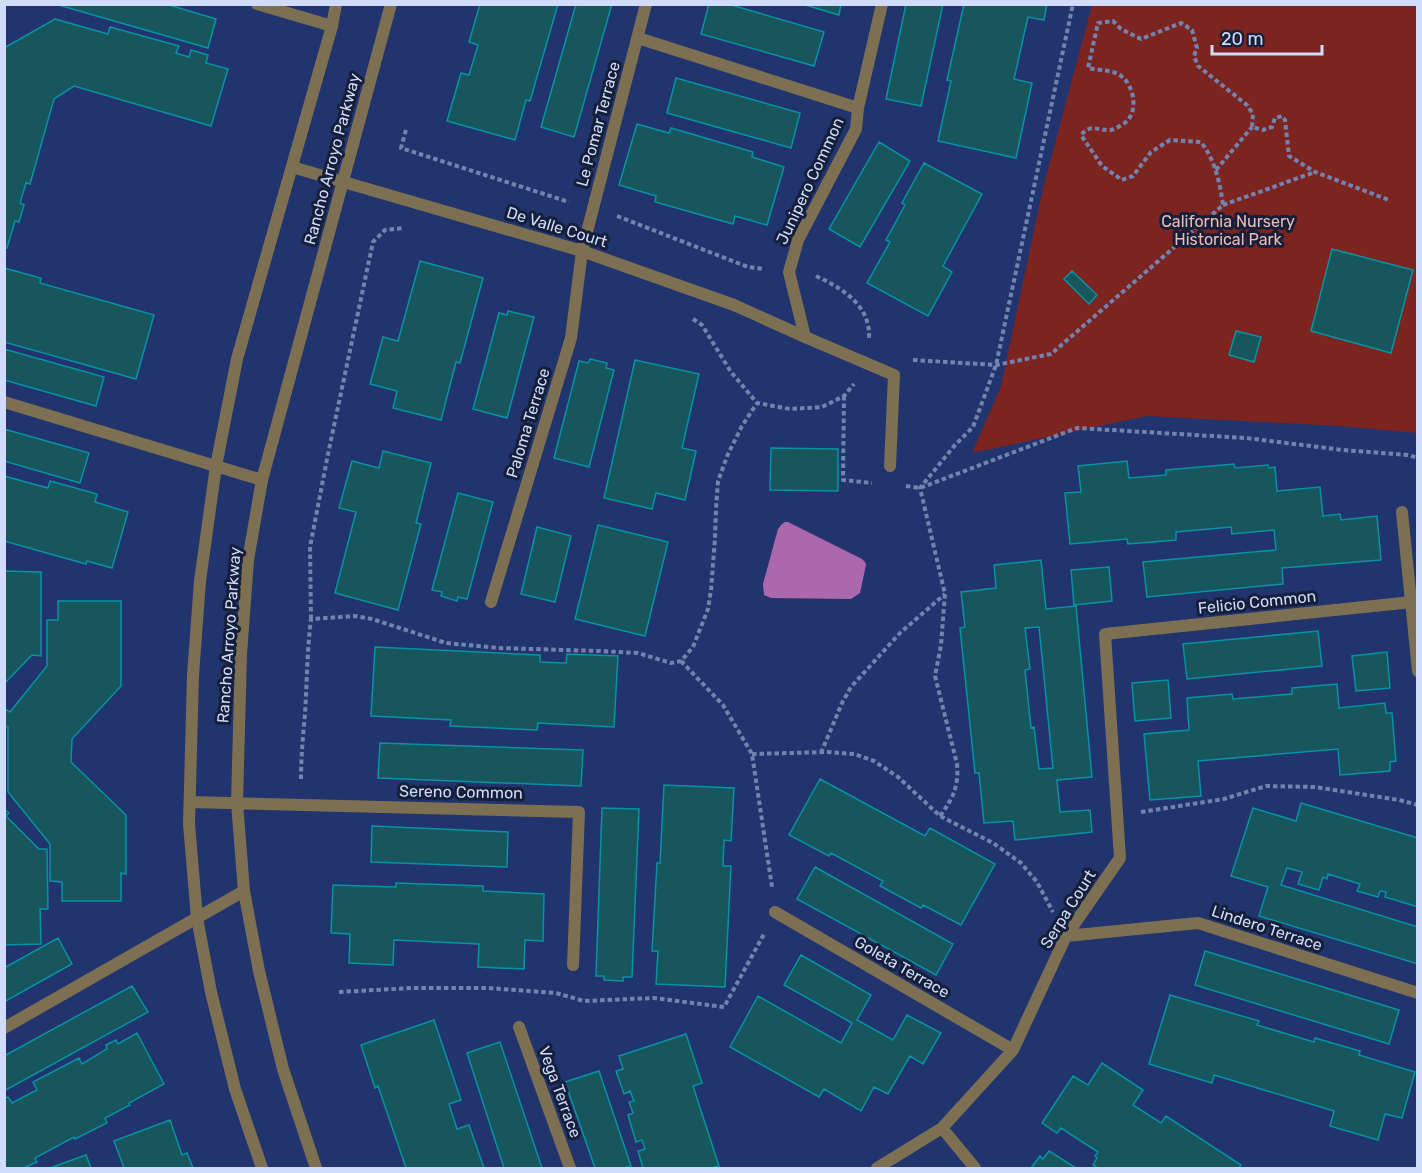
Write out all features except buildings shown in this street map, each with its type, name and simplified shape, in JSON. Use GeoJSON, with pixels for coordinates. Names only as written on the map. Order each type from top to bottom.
{"type":"FeatureCollection","features":[{"type":"Feature","properties":{"kind":"street"},"geometry":{"type":"LineString","coordinates":[[257,4],[332,26]]}},
{"type":"Feature","properties":{"kind":"street","name":"Rancho Arroyo Parkway"},"geometry":{"type":"LineString","coordinates":[[262,1168],[235,1089],[211,992],[197,918],[189,825],[193,675],[199,592],[216,466],[237,359],[332,26],[336,4]]}},
{"type":"Feature","properties":{"kind":"street","name":"Rancho Arroyo Parkway"},"geometry":{"type":"LineString","coordinates":[[316,1168],[283,1069],[259,971],[244,891],[237,803],[241,654],[248,560],[262,480],[391,4]]}},
{"type":"Feature","properties":{"kind":"street","name":"Le Pomar Terrace"},"geometry":{"type":"LineString","coordinates":[[582,251],[646,4]]}},
{"type":"Feature","properties":{"kind":"street","name":"Junipero Common"},"geometry":{"type":"LineString","coordinates":[[805,338],[789,272],[798,240],[856,129],[858,108],[882,4]]}},
{"type":"Feature","properties":{"kind":"street","name":"Junipero Common"},"geometry":{"type":"LineString","coordinates":[[638,38],[858,108]]}},
{"type":"Feature","properties":{"kind":"street","name":"De Valle Court"},"geometry":{"type":"LineString","coordinates":[[292,167],[582,251],[734,305],[894,375],[890,466]]}},
{"type":"Feature","properties":{"kind":"street","name":"Paloma Terrace"},"geometry":{"type":"LineString","coordinates":[[491,602],[571,338],[582,251]]}},
{"type":"Feature","properties":{"kind":"street"},"geometry":{"type":"LineString","coordinates":[[4,402],[262,480]]}},
{"type":"Feature","properties":{"kind":"street"},"geometry":{"type":"LineString","coordinates":[[1402,512],[1418,671]]}},
{"type":"Feature","properties":{"kind":"street","name":"Felicio Common"},"geometry":{"type":"LineString","coordinates":[[1105,634],[1412,602]]}},
{"type":"Feature","properties":{"kind":"street","name":"Serpa Court"},"geometry":{"type":"LineString","coordinates":[[877,1168],[942,1128],[1013,1050],[1066,936],[1120,858],[1105,634]]}},
{"type":"Feature","properties":{"kind":"street","name":"Sereno Common"},"geometry":{"type":"LineString","coordinates":[[190,802],[579,812],[573,965]]}},
{"type":"Feature","properties":{"kind":"street"},"geometry":{"type":"LineString","coordinates":[[4,1028],[244,891]]}},
{"type":"Feature","properties":{"kind":"street","name":"Goleta Terrace"},"geometry":{"type":"LineString","coordinates":[[775,912],[1013,1050]]}},
{"type":"Feature","properties":{"kind":"street","name":"Lindero Terrace"},"geometry":{"type":"LineString","coordinates":[[1066,936],[1198,923],[1418,993]]}},
{"type":"Feature","properties":{"kind":"street","name":"Vega Terrace"},"geometry":{"type":"LineString","coordinates":[[519,1027],[570,1168]]}},
{"type":"Feature","properties":{"kind":"street"},"geometry":{"type":"LineString","coordinates":[[942,1128],[975,1168]]}},
{"type":"Feature","properties":{"kind":"path"},"geometry":{"type":"LineString","coordinates":[[920,488],[973,427],[996,365],[1073,4]]}},
{"type":"Feature","properties":{"kind":"path"},"geometry":{"type":"LineString","coordinates":[[1215,170],[1252,127],[1252,114],[1247,105],[1198,66],[1194,56],[1197,48],[1192,30],[1181,23],[1141,39],[1121,29],[1113,21],[1098,23],[1088,68],[1118,74],[1129,85],[1134,103],[1133,111],[1127,120],[1113,130],[1085,129],[1081,135],[1102,166],[1122,180],[1133,176],[1151,152],[1170,140],[1201,142],[1209,151],[1215,170],[1221,188],[1223,205]]}},
{"type":"Feature","properties":{"kind":"path"},"geometry":{"type":"LineString","coordinates":[[1252,127],[1263,130],[1272,127],[1275,118],[1282,116],[1285,120],[1289,156],[1315,172],[1389,200]]}},
{"type":"Feature","properties":{"kind":"path"},"geometry":{"type":"LineString","coordinates":[[903,359],[996,365],[1051,354],[1223,205],[1315,172]]}},
{"type":"Feature","properties":{"kind":"path"},"geometry":{"type":"LineString","coordinates":[[844,396],[843,480],[874,483]]}},
{"type":"Feature","properties":{"kind":"path"},"geometry":{"type":"LineString","coordinates":[[301,805],[301,754],[311,619],[355,616],[372,619],[446,643],[498,648],[638,653],[670,663],[681,661],[693,647],[708,609],[718,482],[728,454],[757,403]]}},
{"type":"Feature","properties":{"kind":"path"},"geometry":{"type":"LineString","coordinates":[[903,486],[920,488],[1077,428],[1246,438],[1342,450],[1408,455],[1418,458]]}},
{"type":"Feature","properties":{"kind":"path"},"geometry":{"type":"LineString","coordinates":[[920,488],[945,594],[941,645],[935,676],[958,774],[957,786],[940,816]]}},
{"type":"Feature","properties":{"kind":"path"},"geometry":{"type":"LineString","coordinates":[[821,753],[851,687],[900,633],[945,594]]}},
{"type":"Feature","properties":{"kind":"path"},"geometry":{"type":"LineString","coordinates":[[339,992],[412,988],[488,988],[556,993],[584,1001],[654,998],[724,1007],[775,912],[752,754],[723,705],[681,661]]}},
{"type":"Feature","properties":{"kind":"path"},"geometry":{"type":"LineString","coordinates":[[752,754],[854,754],[874,761],[898,777],[940,816],[993,843],[1021,863],[1037,882],[1066,936]]}},
{"type":"Feature","properties":{"kind":"path"},"geometry":{"type":"LineString","coordinates":[[1117,816],[1224,798],[1266,786],[1315,787],[1399,800],[1418,806]]}},
{"type":"Feature","properties":{"kind":"green space","name":"California Nursery Historical Park"},"geometry":{"type":"Polygon","coordinates":[[[1092,5],[1417,5],[1417,433],[1339,426],[1147,416],[972,453],[1001,386],[1043,188],[1092,5]]]}},
{"type":"Feature","properties":{"kind":"shaded area"},"geometry":{"type":"Polygon","coordinates":[[[785,522],[862,559],[866,565],[860,593],[851,599],[771,598],[764,595],[763,584],[778,529],[785,522]]]}}]}
